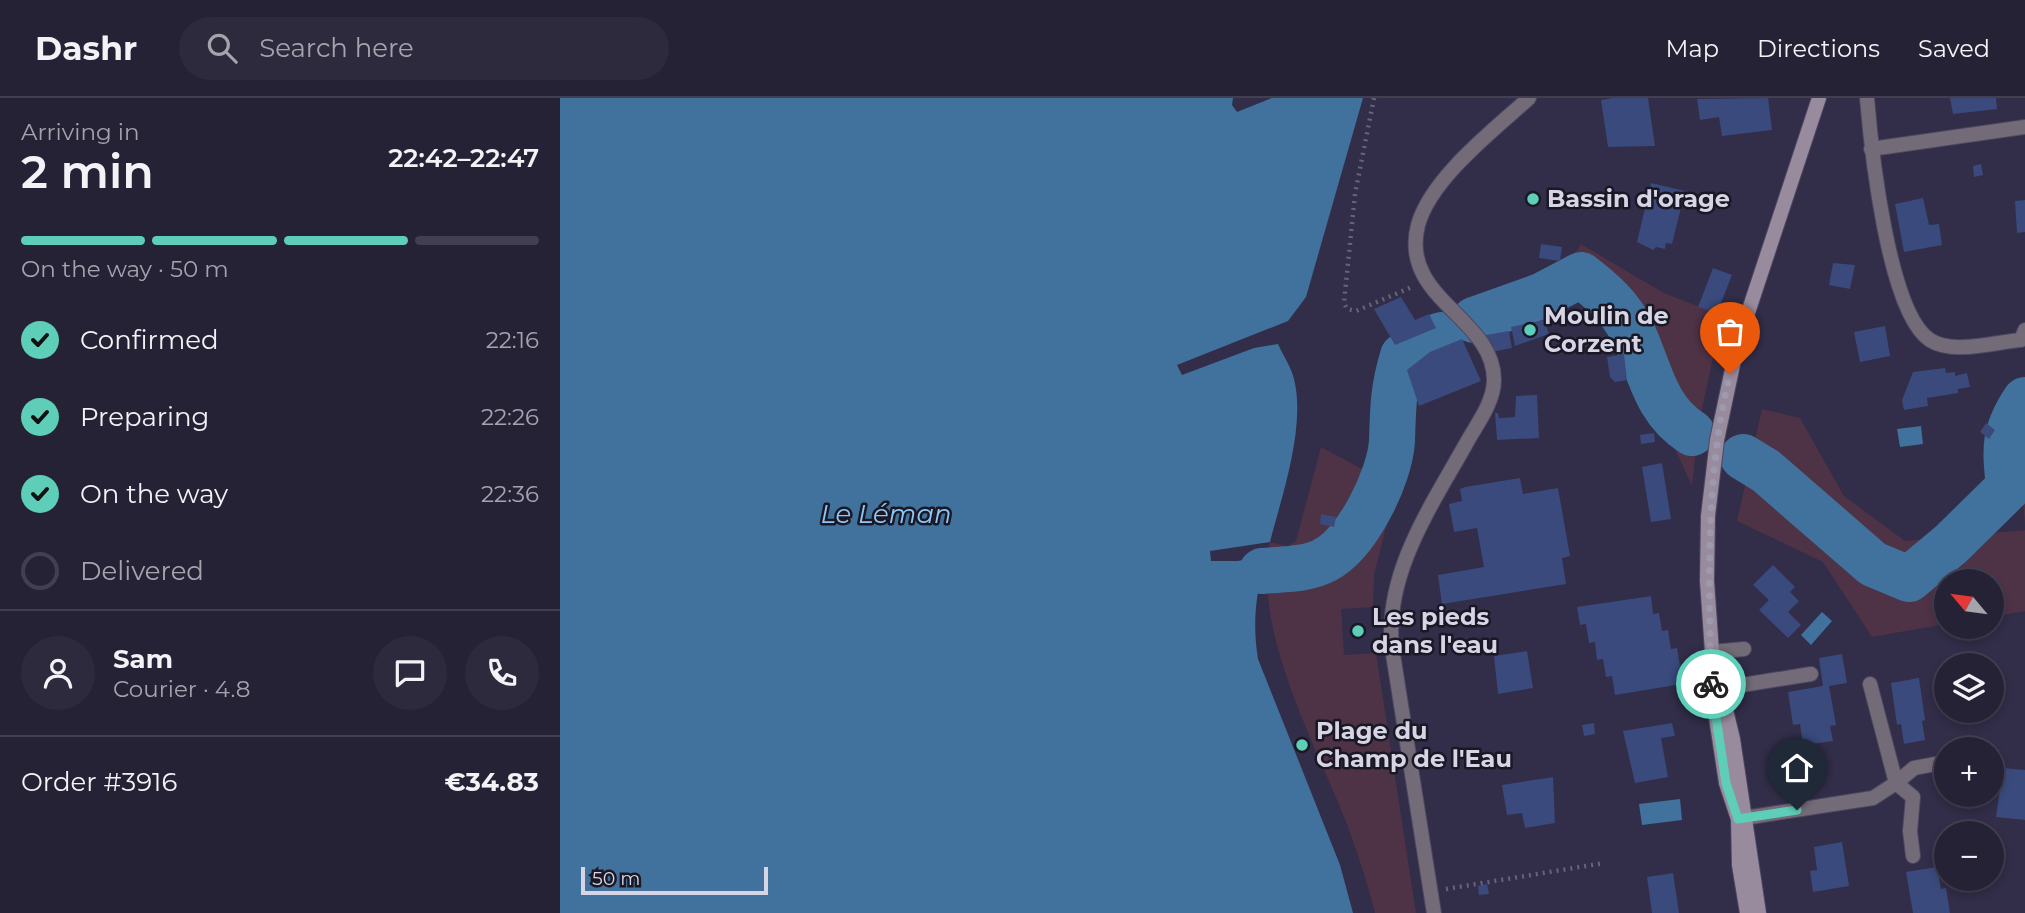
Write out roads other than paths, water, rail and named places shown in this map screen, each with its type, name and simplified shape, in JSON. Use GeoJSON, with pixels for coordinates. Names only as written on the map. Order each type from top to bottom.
{"type":"FeatureCollection","features":[{"type":"Feature","properties":{"kind":"street"},"geometry":{"type":"LineString","coordinates":[[1434,913],[1392,648],[1391,622],[1399,579],[1413,542],[1491,395],[1494,382],[1492,367],[1477,335],[1445,304],[1427,280],[1417,255],[1419,224],[1427,206],[1457,167],[1528,98]]}},
{"type":"Feature","properties":{"kind":"street"},"geometry":{"type":"LineString","coordinates":[[1759,913],[1742,818],[1726,783],[1712,652],[1708,530],[1723,405],[1758,276],[1819,98]]}},
{"type":"Feature","properties":{"kind":"street"},"geometry":{"type":"LineString","coordinates":[[1867,98],[1874,181],[1888,245],[1915,323],[1930,340],[1949,345],[2021,340],[2025,330]]}},
{"type":"Feature","properties":{"kind":"street"},"geometry":{"type":"LineString","coordinates":[[1871,149],[2025,127]]}},
{"type":"Feature","properties":{"kind":"street"},"geometry":{"type":"LineString","coordinates":[[1712,652],[1744,649]]}},
{"type":"Feature","properties":{"kind":"street"},"geometry":{"type":"LineString","coordinates":[[1716,690],[1811,674]]}},
{"type":"Feature","properties":{"kind":"street"},"geometry":{"type":"LineString","coordinates":[[1870,684],[1896,783],[1913,797],[1910,831],[1913,856]]}},
{"type":"Feature","properties":{"kind":"street"},"geometry":{"type":"LineString","coordinates":[[1742,818],[1872,798],[1914,768],[1934,764]]}},
{"type":"Feature","properties":{"kind":"street"},"geometry":{"type":"LineString","coordinates":[[1742,818],[1739,864],[1747,913]]}},
{"type":"Feature","properties":{"kind":"water","name":"Le Léman"},"geometry":{"type":"Polygon","coordinates":[[[560,98],[1233,98],[1232,105],[1237,112],[1272,98],[1363,98],[1306,297],[1288,321],[1177,365],[1182,375],[1254,348],[1278,344],[1293,375],[1297,398],[1295,439],[1270,542],[1210,551],[1211,561],[1238,561],[1267,555],[1256,606],[1258,659],[1340,865],[1353,913],[560,913],[560,98]]]}},
{"type":"Feature","properties":{"kind":"water"},"geometry":{"type":"Polygon","coordinates":[[[1921,426],[1923,444],[1900,447],[1897,429],[1921,426]]]}},
{"type":"Feature","properties":{"kind":"water"},"geometry":{"type":"Polygon","coordinates":[[[1822,612],[1832,621],[1811,645],[1801,635],[1822,612]]]}},
{"type":"Feature","properties":{"kind":"water"},"geometry":{"type":"Polygon","coordinates":[[[1680,799],[1682,820],[1642,825],[1639,804],[1680,799]]]}},
{"type":"Feature","properties":{"kind":"waterway"},"geometry":{"type":"LineString","coordinates":[[1474,320],[1541,296],[1581,275],[1603,293],[1622,314],[1661,400],[1679,423],[1692,433]]}},
{"type":"Feature","properties":{"kind":"waterway"},"geometry":{"type":"LineString","coordinates":[[1262,571],[1311,566],[1325,560],[1349,539],[1370,507],[1385,472],[1392,441],[1395,388],[1403,356],[1441,335]]}},
{"type":"Feature","properties":{"kind":"waterway"},"geometry":{"type":"LineString","coordinates":[[1743,457],[1766,471],[1873,564],[1909,579],[1951,544],[2009,487],[2007,442],[2013,422],[2025,400]]}},
{"type":"Feature","properties":{"kind":"place","name":"Bassin d'orage"},"geometry":{"type":"Point","coordinates":[1533,199]}},
{"type":"Feature","properties":{"kind":"place","name":"Moulin de Corzent"},"geometry":{"type":"Point","coordinates":[1530,330]}},
{"type":"Feature","properties":{"kind":"place","name":"Les pieds dans l'eau"},"geometry":{"type":"Point","coordinates":[1358,631]}},
{"type":"Feature","properties":{"kind":"place","name":"Plage du Champ de l'Eau"},"geometry":{"type":"Point","coordinates":[1302,745]}}]}
